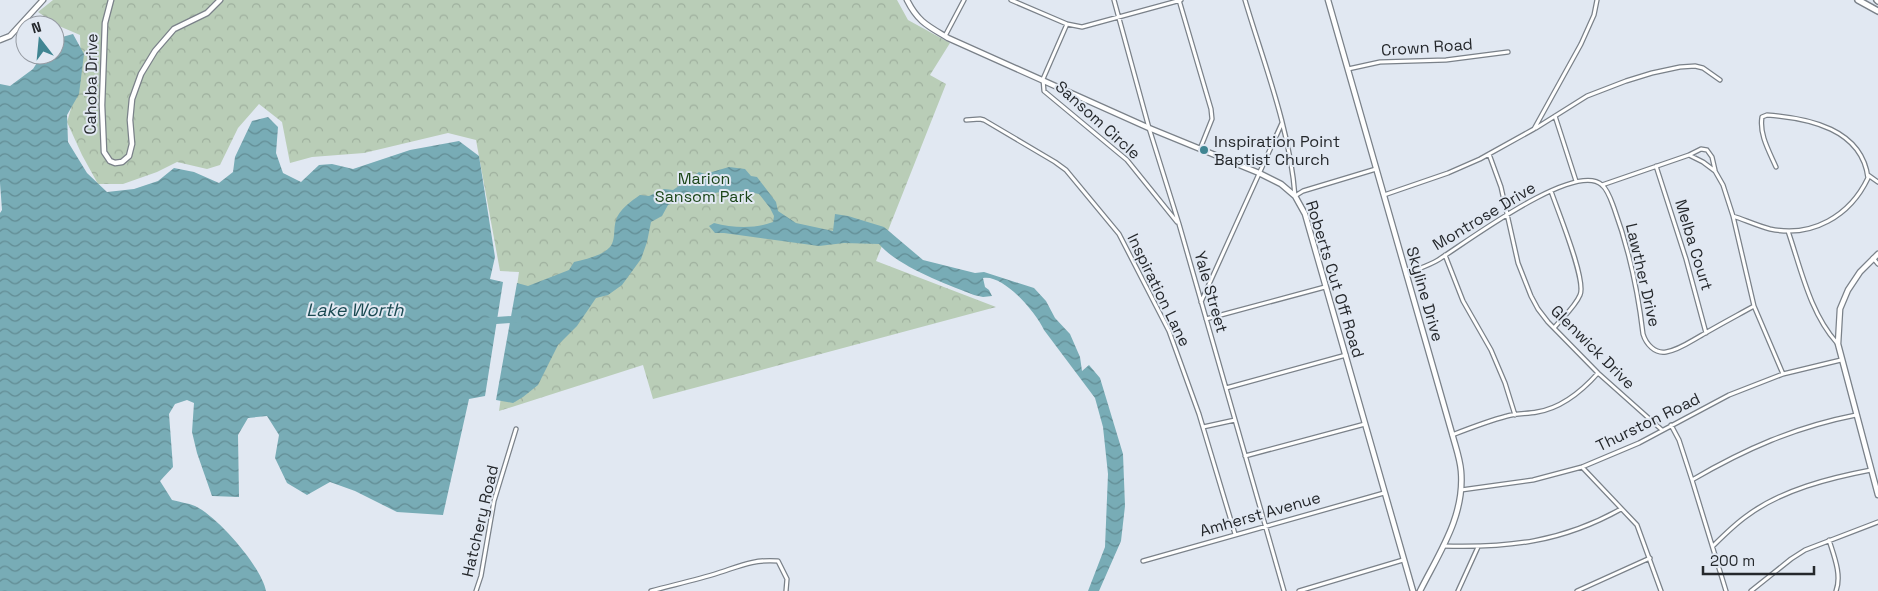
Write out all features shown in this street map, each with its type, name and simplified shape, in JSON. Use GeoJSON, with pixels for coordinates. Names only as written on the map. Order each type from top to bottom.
{"type":"FeatureCollection","features":[{"type":"Feature","properties":{"kind":"main road"},"geometry":{"type":"LineString","coordinates":[[1858,0],[1878,11]]}},
{"type":"Feature","properties":{"kind":"street"},"geometry":{"type":"LineString","coordinates":[[0,40],[10,36],[42,0]]}},
{"type":"Feature","properties":{"kind":"street","name":"Cahoba Drive"},"geometry":{"type":"LineString","coordinates":[[111,0],[105,23],[102,114],[104,152],[110,161],[114,163],[122,162],[129,156],[132,144],[130,120],[132,99],[141,74],[155,51],[174,29],[207,13],[220,0]]}},
{"type":"Feature","properties":{"kind":"street","name":"Roberts Cut Off Road"},"geometry":{"type":"LineString","coordinates":[[907,0],[922,21],[945,36],[1149,128],[1281,184],[1295,196],[1305,214],[1413,591]]}},
{"type":"Feature","properties":{"kind":"street"},"geometry":{"type":"LineString","coordinates":[[945,36],[964,0]]}},
{"type":"Feature","properties":{"kind":"street"},"geometry":{"type":"LineString","coordinates":[[1011,0],[1066,24],[1082,27],[1180,0],[1212,119],[1200,150]]}},
{"type":"Feature","properties":{"kind":"street","name":"Yale Street"},"geometry":{"type":"LineString","coordinates":[[1114,0],[1149,128],[1179,224],[1284,591]]}},
{"type":"Feature","properties":{"kind":"street"},"geometry":{"type":"LineString","coordinates":[[1245,0],[1282,122],[1294,173],[1295,196],[1303,191],[1376,170]]}},
{"type":"Feature","properties":{"kind":"street","name":"Skyline Drive"},"geometry":{"type":"LineString","coordinates":[[1328,0],[1460,467],[1461,490],[1454,523],[1420,591]]}},
{"type":"Feature","properties":{"kind":"street"},"geometry":{"type":"LineString","coordinates":[[1534,129],[1581,44],[1594,15],[1597,0]]}},
{"type":"Feature","properties":{"kind":"street"},"geometry":{"type":"LineString","coordinates":[[1043,79],[1066,24]]}},
{"type":"Feature","properties":{"kind":"street","name":"Crown Road"},"geometry":{"type":"LineString","coordinates":[[1348,69],[1380,62],[1446,60],[1508,52]]}},
{"type":"Feature","properties":{"kind":"street"},"geometry":{"type":"LineString","coordinates":[[1384,195],[1448,173],[1489,154],[1587,96],[1626,81],[1673,69],[1695,66],[1703,68],[1720,80]]}},
{"type":"Feature","properties":{"kind":"street","name":"Sansom Circle"},"geometry":{"type":"LineString","coordinates":[[1043,79],[1044,91],[1127,160],[1179,224]]}},
{"type":"Feature","properties":{"kind":"street"},"geometry":{"type":"LineString","coordinates":[[1733,216],[1770,228],[1788,231],[1804,230],[1832,219],[1851,203],[1864,187],[1868,175],[1864,161],[1857,148],[1847,137],[1839,132],[1815,123],[1767,115],[1762,117],[1762,130],[1766,146],[1776,166]]}},
{"type":"Feature","properties":{"kind":"street"},"geometry":{"type":"LineString","coordinates":[[1555,116],[1576,181]]}},
{"type":"Feature","properties":{"kind":"street","name":"Inspiration Lane"},"geometry":{"type":"LineString","coordinates":[[966,120],[980,119],[1055,162],[1066,170],[1113,226],[1142,278],[1168,331],[1203,427],[1235,534]]}},
{"type":"Feature","properties":{"kind":"street"},"geometry":{"type":"LineString","coordinates":[[1201,302],[1282,122]]}},
{"type":"Feature","properties":{"kind":"street","name":"Montrose Drive"},"geometry":{"type":"LineString","coordinates":[[1406,274],[1424,267],[1445,255],[1507,214],[1551,191],[1576,181],[1594,181],[1602,185],[1632,176],[1701,149],[1707,150],[1712,156],[1715,171],[1723,185],[1733,216],[1754,306],[1783,374]]}},
{"type":"Feature","properties":{"kind":"street","name":"Glenwick Drive"},"geometry":{"type":"LineString","coordinates":[[1489,154],[1501,187],[1518,263],[1525,283],[1538,309],[1598,373],[1662,430]]}},
{"type":"Feature","properties":{"kind":"street"},"geometry":{"type":"LineString","coordinates":[[1689,155],[1715,171]]}},
{"type":"Feature","properties":{"kind":"street","name":"Melba Court"},"geometry":{"type":"LineString","coordinates":[[1656,166],[1686,259],[1706,333]]}},
{"type":"Feature","properties":{"kind":"street"},"geometry":{"type":"LineString","coordinates":[[1868,175],[1878,182]]}},
{"type":"Feature","properties":{"kind":"street","name":"Lawther Drive"},"geometry":{"type":"LineString","coordinates":[[1602,185],[1609,196],[1624,240],[1634,276],[1643,334],[1647,344],[1658,351],[1665,352],[1682,347],[1754,306]]}},
{"type":"Feature","properties":{"kind":"street"},"geometry":{"type":"LineString","coordinates":[[1551,191],[1579,271],[1582,286],[1580,295],[1554,328]]}},
{"type":"Feature","properties":{"kind":"street"},"geometry":{"type":"LineString","coordinates":[[1788,231],[1810,297],[1838,344]]}},
{"type":"Feature","properties":{"kind":"street"},"geometry":{"type":"LineString","coordinates":[[1878,254],[1860,272],[1844,298],[1839,320],[1838,344],[1878,495]]}},
{"type":"Feature","properties":{"kind":"street"},"geometry":{"type":"LineString","coordinates":[[1445,255],[1463,301],[1491,350],[1505,382],[1514,415]]}},
{"type":"Feature","properties":{"kind":"street"},"geometry":{"type":"LineString","coordinates":[[1873,258],[1878,264]]}},
{"type":"Feature","properties":{"kind":"street"},"geometry":{"type":"LineString","coordinates":[[1206,319],[1325,287]]}},
{"type":"Feature","properties":{"kind":"street"},"geometry":{"type":"LineString","coordinates":[[1226,388],[1346,355]]}},
{"type":"Feature","properties":{"kind":"street","name":"Thurston Road"},"geometry":{"type":"LineString","coordinates":[[1461,490],[1533,480],[1582,467],[1640,443],[1729,395],[1783,374],[1841,360]]}},
{"type":"Feature","properties":{"kind":"street"},"geometry":{"type":"LineString","coordinates":[[1452,435],[1496,419],[1539,412],[1554,407],[1582,390],[1598,373]]}},
{"type":"Feature","properties":{"kind":"street"},"geometry":{"type":"LineString","coordinates":[[1692,480],[1726,460],[1765,442],[1806,428],[1856,415]]}},
{"type":"Feature","properties":{"kind":"street"},"geometry":{"type":"LineString","coordinates":[[1203,427],[1234,420]]}},
{"type":"Feature","properties":{"kind":"street"},"geometry":{"type":"LineString","coordinates":[[1245,456],[1364,424]]}},
{"type":"Feature","properties":{"kind":"street"},"geometry":{"type":"LineString","coordinates":[[1671,425],[1679,440],[1726,591]]}},
{"type":"Feature","properties":{"kind":"street","name":"Hatchery Road"},"geometry":{"type":"LineString","coordinates":[[476,591],[481,576],[494,501],[516,428]]}},
{"type":"Feature","properties":{"kind":"street"},"geometry":{"type":"LineString","coordinates":[[1582,467],[1637,525],[1661,591]]}},
{"type":"Feature","properties":{"kind":"street"},"geometry":{"type":"LineString","coordinates":[[1713,546],[1749,513],[1776,498],[1842,476],[1871,470]]}},
{"type":"Feature","properties":{"kind":"street","name":"Amherst Avenue"},"geometry":{"type":"LineString","coordinates":[[1143,561],[1265,525],[1384,493]]}},
{"type":"Feature","properties":{"kind":"street"},"geometry":{"type":"LineString","coordinates":[[1442,546],[1513,546],[1538,541],[1597,523],[1621,509]]}},
{"type":"Feature","properties":{"kind":"street"},"geometry":{"type":"LineString","coordinates":[[1751,591],[1790,559],[1829,540],[1878,522]]}},
{"type":"Feature","properties":{"kind":"street"},"geometry":{"type":"LineString","coordinates":[[1829,540],[1836,562],[1838,580],[1836,591]]}},
{"type":"Feature","properties":{"kind":"street"},"geometry":{"type":"LineString","coordinates":[[1458,591],[1478,547]]}},
{"type":"Feature","properties":{"kind":"street"},"geometry":{"type":"LineString","coordinates":[[1577,591],[1650,558]]}},
{"type":"Feature","properties":{"kind":"street"},"geometry":{"type":"LineString","coordinates":[[651,591],[718,573],[743,563],[763,559],[778,561],[787,578],[786,591]]}},
{"type":"Feature","properties":{"kind":"street"},"geometry":{"type":"LineString","coordinates":[[1299,591],[1403,560]]}},
{"type":"Feature","properties":{"kind":"green space","name":"Marion Sansom Park"},"geometry":{"type":"Polygon","coordinates":[[[53,0],[897,0],[908,20],[950,43],[930,75],[946,84],[876,261],[996,307],[653,399],[643,365],[499,411],[519,272],[500,271],[476,140],[448,133],[364,153],[312,157],[290,163],[282,122],[259,104],[238,128],[220,165],[207,169],[177,162],[157,172],[123,184],[98,184],[67,122],[81,75],[80,35],[65,29],[65,15],[42,15],[38,12],[53,0]]]}},
{"type":"Feature","properties":{"kind":"water","name":"Lake Worth"},"geometry":{"type":"Polygon","coordinates":[[[73,34],[84,54],[79,94],[67,115],[68,142],[87,173],[107,192],[134,189],[158,181],[174,168],[194,172],[219,183],[233,172],[235,157],[252,121],[268,117],[278,127],[276,153],[283,173],[301,182],[319,165],[332,164],[353,169],[410,150],[459,141],[479,156],[495,257],[490,279],[503,282],[485,396],[469,399],[443,515],[397,512],[355,491],[330,482],[307,495],[287,483],[275,458],[279,435],[267,416],[248,418],[238,435],[239,497],[212,496],[192,432],[194,403],[187,400],[175,404],[169,414],[173,467],[160,481],[172,500],[195,506],[215,520],[226,531],[256,569],[266,591],[0,591],[0,213],[2,210],[0,183],[0,84],[10,86],[36,65],[65,65],[65,36],[73,34]]]}},
{"type":"Feature","properties":{"kind":"water"},"geometry":{"type":"Polygon","coordinates":[[[729,167],[745,169],[751,176],[757,177],[776,202],[778,211],[796,223],[833,231],[835,214],[884,227],[923,260],[975,273],[984,272],[1034,288],[1046,301],[1055,318],[1070,334],[1080,357],[1082,371],[1089,365],[1100,378],[1123,454],[1125,506],[1121,541],[1099,591],[1088,591],[1105,547],[1108,474],[1103,427],[1095,398],[1027,305],[1009,288],[991,278],[983,278],[985,287],[992,296],[974,295],[951,286],[898,260],[879,244],[844,243],[819,246],[715,233],[709,226],[714,223],[736,227],[751,227],[773,222],[774,216],[770,208],[759,194],[744,191],[720,192],[681,200],[668,205],[662,216],[651,222],[641,259],[622,285],[608,295],[596,298],[577,326],[558,345],[538,385],[513,403],[496,400],[517,283],[528,286],[569,270],[574,262],[603,253],[610,247],[613,241],[615,223],[618,216],[626,206],[640,195],[649,196],[664,189],[673,190],[699,172],[705,174],[729,167]]]}},
{"type":"Feature","properties":{"kind":"waterway"},"geometry":{"type":"LineString","coordinates":[[489,321],[518,319]]}},
{"type":"Feature","properties":{"kind":"place","name":"Inspiration Point Baptist Church"},"geometry":{"type":"Point","coordinates":[1204,150]}}]}
